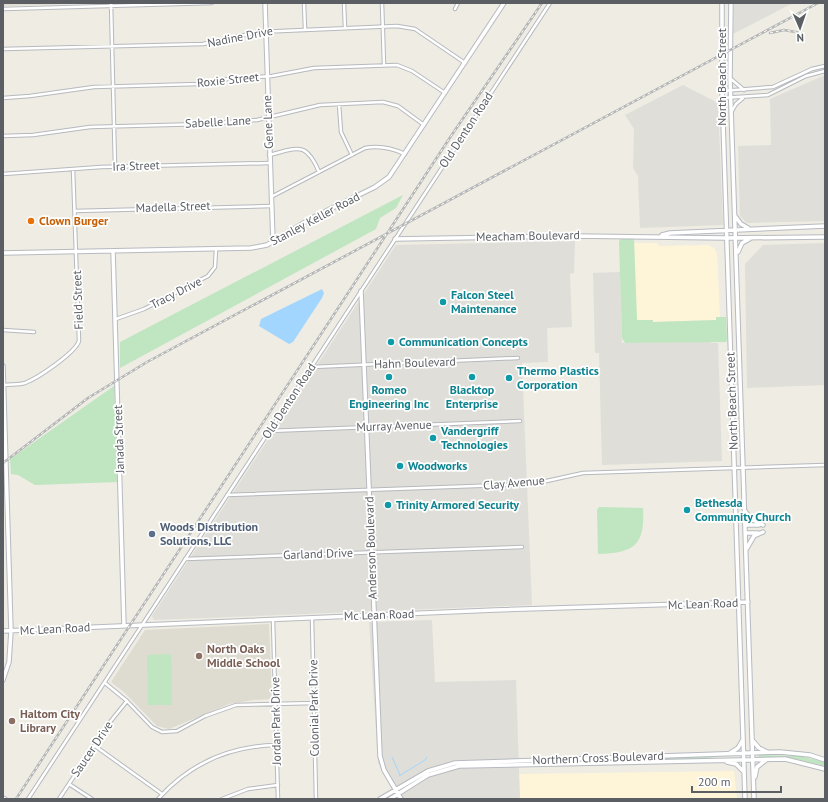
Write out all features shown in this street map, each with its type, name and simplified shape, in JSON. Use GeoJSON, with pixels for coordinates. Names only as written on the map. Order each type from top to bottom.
{"type":"FeatureCollection","features":[{"type":"Feature","properties":{"kind":"main road","name":"Gene Lane"},"geometry":{"type":"LineString","coordinates":[[264,3],[273,242]]}},
{"type":"Feature","properties":{"kind":"main road","name":"Stanley Keller Road"},"geometry":{"type":"LineString","coordinates":[[3,253],[258,247],[273,242],[310,219],[384,182],[396,169],[406,154],[503,3]]}},
{"type":"Feature","properties":{"kind":"main road","name":"North Beach Street"},"geometry":{"type":"LineString","coordinates":[[722,3],[723,140],[745,799]]}},
{"type":"Feature","properties":{"kind":"main road","name":"North Beach Street"},"geometry":{"type":"LineString","coordinates":[[731,3],[730,91],[736,229],[754,799]]}},
{"type":"Feature","properties":{"kind":"main road"},"geometry":{"type":"LineString","coordinates":[[723,140],[732,140]]}},
{"type":"Feature","properties":{"kind":"main road"},"geometry":{"type":"LineString","coordinates":[[724,164],[733,164]]}},
{"type":"Feature","properties":{"kind":"main road"},"geometry":{"type":"LineString","coordinates":[[735,215],[741,224],[751,229]]}},
{"type":"Feature","properties":{"kind":"main road","name":"Meacham Boulevard"},"geometry":{"type":"LineString","coordinates":[[661,236],[670,233],[825,226]]}},
{"type":"Feature","properties":{"kind":"main road","name":"Meacham Boulevard"},"geometry":{"type":"LineString","coordinates":[[395,239],[517,236],[661,236],[669,238],[825,237]]}},
{"type":"Feature","properties":{"kind":"main road"},"geometry":{"type":"LineString","coordinates":[[736,257],[740,246],[751,238]]}},
{"type":"Feature","properties":{"kind":"main road","name":"Janada Street"},"geometry":{"type":"LineString","coordinates":[[113,251],[124,626]]}},
{"type":"Feature","properties":{"kind":"main road","name":"Anderson Boulevard"},"geometry":{"type":"LineString","coordinates":[[361,291],[380,756],[384,770],[401,799]]}},
{"type":"Feature","properties":{"kind":"main road"},"geometry":{"type":"LineString","coordinates":[[729,314],[738,314]]}},
{"type":"Feature","properties":{"kind":"main road"},"geometry":{"type":"LineString","coordinates":[[3,366],[11,631],[9,662],[3,680]]}},
{"type":"Feature","properties":{"kind":"main road"},"geometry":{"type":"LineString","coordinates":[[745,511],[751,519],[762,525],[746,525]]}},
{"type":"Feature","properties":{"kind":"main road"},"geometry":{"type":"LineString","coordinates":[[746,533],[763,532],[754,536],[746,549]]}},
{"type":"Feature","properties":{"kind":"main road","name":"Mc Lean Road"},"geometry":{"type":"LineString","coordinates":[[3,631],[312,617],[748,602]]}},
{"type":"Feature","properties":{"kind":"main road"},"geometry":{"type":"LineString","coordinates":[[728,753],[740,746],[743,738]]}},
{"type":"Feature","properties":{"kind":"main road"},"geometry":{"type":"LineString","coordinates":[[751,738],[759,748],[770,752]]}},
{"type":"Feature","properties":{"kind":"main road","name":"Northern Cross Boulevard"},"geometry":{"type":"LineString","coordinates":[[390,799],[396,792],[428,771],[455,763],[602,759],[752,752],[800,754],[825,760]]}},
{"type":"Feature","properties":{"kind":"main road"},"geometry":{"type":"LineString","coordinates":[[753,786],[757,767],[766,760]]}},
{"type":"Feature","properties":{"kind":"main road","name":"Northern Cross Boulevard"},"geometry":{"type":"LineString","coordinates":[[380,799],[438,771],[459,766],[794,760],[825,768]]}},
{"type":"Feature","properties":{"kind":"main road"},"geometry":{"type":"LineString","coordinates":[[724,761],[736,764],[743,771]]}},
{"type":"Feature","properties":{"kind":"street"},"geometry":{"type":"LineString","coordinates":[[3,10],[111,5],[212,3]]}},
{"type":"Feature","properties":{"kind":"street"},"geometry":{"type":"LineString","coordinates":[[304,3],[305,29]]}},
{"type":"Feature","properties":{"kind":"street"},"geometry":{"type":"LineString","coordinates":[[344,3],[345,28]]}},
{"type":"Feature","properties":{"kind":"street"},"geometry":{"type":"LineString","coordinates":[[382,3],[384,65]]}},
{"type":"Feature","properties":{"kind":"street"},"geometry":{"type":"LineString","coordinates":[[455,9],[458,3]]}},
{"type":"Feature","properties":{"kind":"street","name":"Old Denton Road"},"geometry":{"type":"LineString","coordinates":[[28,799],[550,3]]}},
{"type":"Feature","properties":{"kind":"street"},"geometry":{"type":"LineString","coordinates":[[111,5],[116,166]]}},
{"type":"Feature","properties":{"kind":"street","name":"Nadine Drive"},"geometry":{"type":"LineString","coordinates":[[3,50],[203,44],[244,34],[265,31],[406,26],[415,29],[465,63]]}},
{"type":"Feature","properties":{"kind":"street","name":"Roxie Street"},"geometry":{"type":"LineString","coordinates":[[3,98],[30,96],[70,89],[113,86],[198,84],[228,79],[267,77],[314,68],[384,65],[401,65],[445,93]]}},
{"type":"Feature","properties":{"kind":"street"},"geometry":{"type":"LineString","coordinates":[[722,91],[773,87],[812,69],[825,66]]}},
{"type":"Feature","properties":{"kind":"street"},"geometry":{"type":"LineString","coordinates":[[722,98],[744,98],[768,95],[806,76],[825,71]]}},
{"type":"Feature","properties":{"kind":"street"},"geometry":{"type":"LineString","coordinates":[[730,78],[744,90]]}},
{"type":"Feature","properties":{"kind":"street"},"geometry":{"type":"LineString","coordinates":[[731,113],[736,104],[744,98]]}},
{"type":"Feature","properties":{"kind":"street","name":"Sabelle Lane"},"geometry":{"type":"LineString","coordinates":[[3,136],[33,135],[66,129],[114,126],[204,124],[268,118],[314,106],[383,102],[392,103],[401,107],[424,125]]}},
{"type":"Feature","properties":{"kind":"street"},"geometry":{"type":"LineString","coordinates":[[339,104],[341,132],[352,155]]}},
{"type":"Feature","properties":{"kind":"street"},"geometry":{"type":"LineString","coordinates":[[271,197],[365,148],[378,146],[394,149],[406,154]]}},
{"type":"Feature","properties":{"kind":"street"},"geometry":{"type":"LineString","coordinates":[[270,155],[295,149],[303,150],[312,157],[319,172]]}},
{"type":"Feature","properties":{"kind":"street","name":"Ira Street"},"geometry":{"type":"LineString","coordinates":[[3,174],[116,166],[270,163]]}},
{"type":"Feature","properties":{"kind":"street","name":"Field Street"},"geometry":{"type":"LineString","coordinates":[[4,385],[24,383],[31,380],[77,346],[79,338],[73,169]]}},
{"type":"Feature","properties":{"kind":"street","name":"Madella Street"},"geometry":{"type":"LineString","coordinates":[[75,211],[271,206]]}},
{"type":"Feature","properties":{"kind":"street","name":"Tracy Drive"},"geometry":{"type":"LineString","coordinates":[[116,319],[144,309],[208,276],[215,267],[216,248]]}},
{"type":"Feature","properties":{"kind":"street"},"geometry":{"type":"LineString","coordinates":[[3,330],[34,332]]}},
{"type":"Feature","properties":{"kind":"street","name":"Hahn Boulevard"},"geometry":{"type":"LineString","coordinates":[[312,366],[518,358]]}},
{"type":"Feature","properties":{"kind":"street","name":"Murray Avenue"},"geometry":{"type":"LineString","coordinates":[[269,431],[520,421]]}},
{"type":"Feature","properties":{"kind":"street","name":"Clay Avenue"},"geometry":{"type":"LineString","coordinates":[[227,495],[534,484],[582,473],[825,465]]}},
{"type":"Feature","properties":{"kind":"street","name":"Garland Drive"},"geometry":{"type":"LineString","coordinates":[[185,559],[522,547]]}},
{"type":"Feature","properties":{"kind":"street","name":"Colonial Park Drive"},"geometry":{"type":"LineString","coordinates":[[312,617],[316,799]]}},
{"type":"Feature","properties":{"kind":"street","name":"Jordan Park Drive"},"geometry":{"type":"LineString","coordinates":[[273,619],[278,799]]}},
{"type":"Feature","properties":{"kind":"street"},"geometry":{"type":"LineString","coordinates":[[105,683],[127,701],[152,727],[158,731],[166,733],[177,731],[205,716],[236,706],[276,703],[314,703]]}},
{"type":"Feature","properties":{"kind":"street","name":"Saucer Drive"},"geometry":{"type":"LineString","coordinates":[[59,799],[110,722],[127,701]]}},
{"type":"Feature","properties":{"kind":"street"},"geometry":{"type":"LineString","coordinates":[[158,799],[189,771],[210,759],[242,748],[277,745]]}},
{"type":"Feature","properties":{"kind":"street"},"geometry":{"type":"LineString","coordinates":[[95,746],[162,794]]}},
{"type":"Feature","properties":{"kind":"street"},"geometry":{"type":"LineString","coordinates":[[69,784],[92,799]]}},
{"type":"Feature","properties":{"kind":"street"},"geometry":{"type":"LineString","coordinates":[[222,799],[248,789],[278,785]]}},
{"type":"Feature","properties":{"kind":"shaded area"},"geometry":{"type":"Polygon","coordinates":[[[3,3],[108,3],[3,6],[3,3]]]}},
{"type":"Feature","properties":{"kind":"shaded area"},"geometry":{"type":"Polygon","coordinates":[[[734,3],[793,3],[733,34],[734,3]]]}},
{"type":"Feature","properties":{"kind":"shaded area"},"geometry":{"type":"Polygon","coordinates":[[[825,75],[825,221],[747,223],[740,216],[738,146],[771,145],[770,99],[825,75]]]}},
{"type":"Feature","properties":{"kind":"shaded area"},"geometry":{"type":"Polygon","coordinates":[[[683,85],[718,103],[723,225],[640,228],[638,176],[633,168],[634,129],[625,115],[683,85]]]}},
{"type":"Feature","properties":{"kind":"shaded area"},"geometry":{"type":"Polygon","coordinates":[[[575,241],[574,273],[570,274],[572,327],[547,328],[548,362],[522,363],[532,605],[154,620],[152,616],[396,245],[575,241]]]}},
{"type":"Feature","properties":{"kind":"shaded area"},"geometry":{"type":"Polygon","coordinates":[[[634,243],[657,243],[659,246],[708,245],[714,248],[717,253],[720,317],[716,317],[716,320],[653,322],[652,320],[637,320],[634,243]]]}},
{"type":"Feature","properties":{"kind":"shaded area"},"geometry":{"type":"Polygon","coordinates":[[[825,243],[825,385],[747,388],[745,264],[763,245],[825,243]]]}},
{"type":"Feature","properties":{"kind":"shaded area"},"geometry":{"type":"Polygon","coordinates":[[[620,272],[622,343],[711,341],[711,343],[718,343],[722,461],[602,465],[599,353],[595,353],[593,273],[620,272]]]}},
{"type":"Feature","properties":{"kind":"shaded area"},"geometry":{"type":"Polygon","coordinates":[[[432,620],[435,682],[516,680],[520,799],[398,799],[378,763],[369,622],[432,620]]]}},
{"type":"Feature","properties":{"kind":"shaded area","name":"North Oaks Middle School"},"geometry":{"type":"Polygon","coordinates":[[[269,624],[272,699],[253,700],[229,704],[169,729],[157,726],[124,692],[111,682],[145,630],[269,624]]]}},
{"type":"Feature","properties":{"kind":"shaded area"},"geometry":{"type":"Polygon","coordinates":[[[734,771],[737,799],[520,799],[519,774],[734,771]]]}},
{"type":"Feature","properties":{"kind":"green space"},"geometry":{"type":"Polygon","coordinates":[[[403,195],[396,208],[380,218],[376,229],[120,368],[120,342],[403,195]]]}},
{"type":"Feature","properties":{"kind":"green space"},"geometry":{"type":"Polygon","coordinates":[[[621,239],[634,239],[637,320],[653,320],[653,322],[716,320],[716,317],[726,317],[726,342],[625,343],[622,338],[619,241],[621,239]]]}},
{"type":"Feature","properties":{"kind":"green space"},"geometry":{"type":"Polygon","coordinates":[[[114,386],[117,482],[35,485],[18,475],[11,474],[10,459],[114,386]]]}},
{"type":"Feature","properties":{"kind":"green space"},"geometry":{"type":"Polygon","coordinates":[[[599,507],[643,508],[642,531],[635,544],[629,549],[621,552],[598,554],[597,510],[599,507]]]}},
{"type":"Feature","properties":{"kind":"green space"},"geometry":{"type":"Polygon","coordinates":[[[171,654],[172,705],[148,705],[147,655],[171,654]]]}},
{"type":"Feature","properties":{"kind":"green space"},"geometry":{"type":"Polygon","coordinates":[[[716,755],[716,757],[688,760],[634,761],[653,758],[716,755]]]}},
{"type":"Feature","properties":{"kind":"green space"},"geometry":{"type":"Polygon","coordinates":[[[758,755],[799,756],[825,762],[825,766],[792,758],[759,757],[758,755]]]}},
{"type":"Feature","properties":{"kind":"water"},"geometry":{"type":"Polygon","coordinates":[[[322,289],[324,293],[322,298],[293,342],[289,344],[259,326],[261,319],[322,289]]]}},
{"type":"Feature","properties":{"kind":"waterway"},"geometry":{"type":"LineString","coordinates":[[392,757],[400,775]]}},
{"type":"Feature","properties":{"kind":"waterway"},"geometry":{"type":"LineString","coordinates":[[399,776],[425,760],[427,757]]}},
{"type":"Feature","properties":{"kind":"railway"},"geometry":{"type":"LineString","coordinates":[[16,799],[451,136],[542,3]]}},
{"type":"Feature","properties":{"kind":"railway"},"geometry":{"type":"LineString","coordinates":[[3,463],[88,398],[147,362],[818,3]]}},
{"type":"Feature","properties":{"kind":"railway"},"geometry":{"type":"LineString","coordinates":[[770,33],[784,30],[801,33]]}},
{"type":"Feature","properties":{"kind":"place","name":"Clown Burger"},"geometry":{"type":"Point","coordinates":[31,221]}},
{"type":"Feature","properties":{"kind":"place","name":"Falcon Steel Maintenance"},"geometry":{"type":"Point","coordinates":[443,302]}},
{"type":"Feature","properties":{"kind":"place","name":"Communication Concepts"},"geometry":{"type":"Point","coordinates":[391,342]}},
{"type":"Feature","properties":{"kind":"place","name":"Romeo Engineering Inc"},"geometry":{"type":"Point","coordinates":[389,377]}},
{"type":"Feature","properties":{"kind":"place","name":"Blacktop Enterprise"},"geometry":{"type":"Point","coordinates":[472,377]}},
{"type":"Feature","properties":{"kind":"place","name":"Thermo Plastics Corporation"},"geometry":{"type":"Point","coordinates":[509,378]}},
{"type":"Feature","properties":{"kind":"place","name":"Vandergriff Technologies"},"geometry":{"type":"Point","coordinates":[433,438]}},
{"type":"Feature","properties":{"kind":"place","name":"Woodworks"},"geometry":{"type":"Point","coordinates":[400,466]}},
{"type":"Feature","properties":{"kind":"place","name":"Trinity Armored Security"},"geometry":{"type":"Point","coordinates":[388,505]}},
{"type":"Feature","properties":{"kind":"place","name":"Bethesda Community Church"},"geometry":{"type":"Point","coordinates":[687,510]}},
{"type":"Feature","properties":{"kind":"place","name":"Woods Distribution Solutions, LLC"},"geometry":{"type":"Point","coordinates":[152,534]}},
{"type":"Feature","properties":{"kind":"place","name":"North Oaks Middle School"},"geometry":{"type":"Point","coordinates":[199,656]}},
{"type":"Feature","properties":{"kind":"place","name":"Haltom City Library"},"geometry":{"type":"Point","coordinates":[12,721]}}]}
